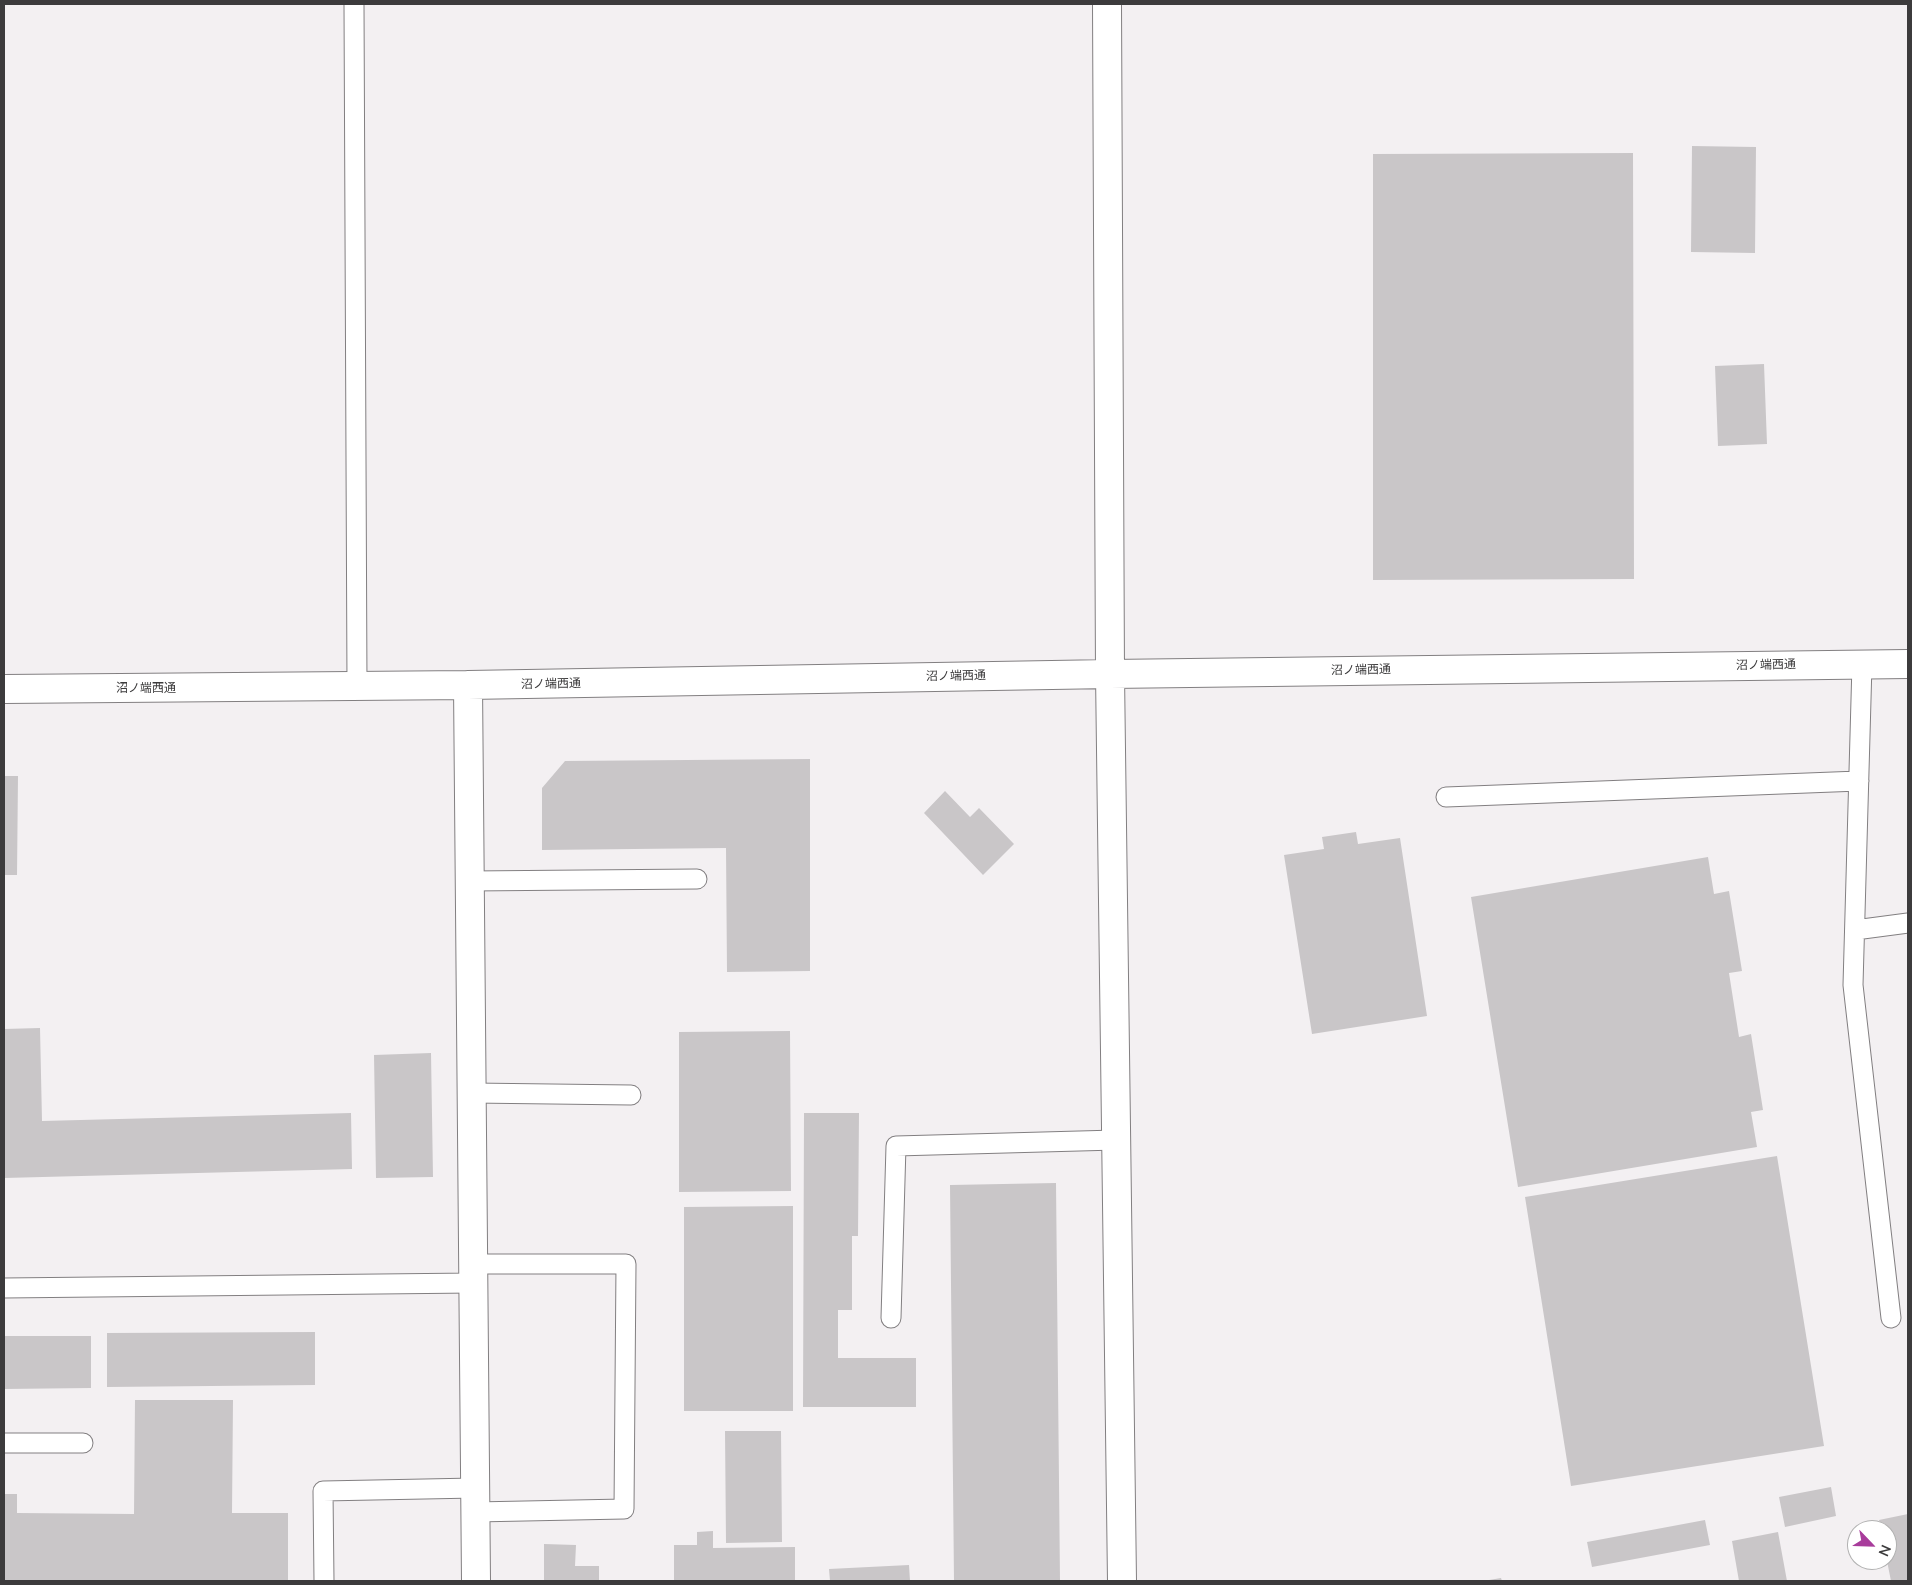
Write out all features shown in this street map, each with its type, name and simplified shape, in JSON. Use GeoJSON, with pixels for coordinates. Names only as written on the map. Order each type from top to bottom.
{"type":"FeatureCollection","features":[{"type":"Feature","properties":{"kind":"street"},"geometry":{"type":"LineString","coordinates":[[1107,4],[1110,674],[1122,1581]]}},
{"type":"Feature","properties":{"kind":"street","name":"沼ノ端西通"},"geometry":{"type":"LineString","coordinates":[[4,689],[468,685],[1110,674],[1908,664]]}},
{"type":"Feature","properties":{"kind":"street"},"geometry":{"type":"LineString","coordinates":[[468,685],[476,1581]]}},
{"type":"Feature","properties":{"kind":"lane"},"geometry":{"type":"LineString","coordinates":[[354,4],[357,686]]}},
{"type":"Feature","properties":{"kind":"lane"},"geometry":{"type":"LineString","coordinates":[[1862,664],[1853,985],[1891,1318]]}},
{"type":"Feature","properties":{"kind":"lane"},"geometry":{"type":"LineString","coordinates":[[1446,797],[1859,782]]}},
{"type":"Feature","properties":{"kind":"lane"},"geometry":{"type":"LineString","coordinates":[[470,881],[696,879]]}},
{"type":"Feature","properties":{"kind":"lane"},"geometry":{"type":"LineString","coordinates":[[1855,930],[1908,923]]}},
{"type":"Feature","properties":{"kind":"lane"},"geometry":{"type":"LineString","coordinates":[[472,1093],[631,1095]]}},
{"type":"Feature","properties":{"kind":"lane"},"geometry":{"type":"LineString","coordinates":[[891,1318],[896,1146],[1116,1140]]}},
{"type":"Feature","properties":{"kind":"lane"},"geometry":{"type":"LineString","coordinates":[[4,1288],[473,1274],[626,1264],[624,1509],[323,1491],[324,1581]]}},
{"type":"Feature","properties":{"kind":"lane"},"geometry":{"type":"LineString","coordinates":[[4,1443],[83,1443]]}},
{"type":"Feature","properties":{"kind":"building"},"geometry":{"type":"Polygon","coordinates":[[[1692,146],[1756,147],[1755,253],[1691,252],[1692,146]]]}},
{"type":"Feature","properties":{"kind":"building"},"geometry":{"type":"Polygon","coordinates":[[[1633,153],[1634,579],[1373,580],[1373,154],[1633,153]]]}},
{"type":"Feature","properties":{"kind":"building"},"geometry":{"type":"Polygon","coordinates":[[[1764,364],[1767,444],[1718,446],[1715,366],[1764,364]]]}},
{"type":"Feature","properties":{"kind":"building"},"geometry":{"type":"Polygon","coordinates":[[[810,759],[810,971],[727,972],[726,848],[542,850],[542,788],[565,761],[810,759]]]}},
{"type":"Feature","properties":{"kind":"building"},"geometry":{"type":"Polygon","coordinates":[[[4,776],[18,776],[17,875],[4,875],[4,776]]]}},
{"type":"Feature","properties":{"kind":"building"},"geometry":{"type":"Polygon","coordinates":[[[945,791],[970,817],[979,808],[1014,844],[983,875],[924,813],[945,791]]]}},
{"type":"Feature","properties":{"kind":"building"},"geometry":{"type":"Polygon","coordinates":[[[1356,832],[1358,844],[1400,838],[1427,1016],[1312,1034],[1284,855],[1324,849],[1322,837],[1356,832]]]}},
{"type":"Feature","properties":{"kind":"building"},"geometry":{"type":"Polygon","coordinates":[[[1708,857],[1714,894],[1729,891],[1742,971],[1729,973],[1739,1037],[1751,1034],[1763,1110],[1751,1112],[1757,1147],[1518,1187],[1471,897],[1708,857]]]}},
{"type":"Feature","properties":{"kind":"building"},"geometry":{"type":"Polygon","coordinates":[[[40,1028],[42,1121],[351,1113],[352,1169],[4,1178],[4,1029],[40,1028]]]}},
{"type":"Feature","properties":{"kind":"building"},"geometry":{"type":"Polygon","coordinates":[[[790,1031],[791,1191],[679,1192],[679,1032],[790,1031]]]}},
{"type":"Feature","properties":{"kind":"building"},"geometry":{"type":"Polygon","coordinates":[[[431,1053],[433,1177],[376,1178],[374,1055],[431,1053]]]}},
{"type":"Feature","properties":{"kind":"building"},"geometry":{"type":"Polygon","coordinates":[[[804,1113],[859,1113],[858,1236],[852,1236],[852,1310],[838,1310],[838,1358],[916,1358],[916,1407],[803,1407],[804,1113]]]}},
{"type":"Feature","properties":{"kind":"building"},"geometry":{"type":"Polygon","coordinates":[[[1777,1156],[1824,1446],[1571,1486],[1525,1197],[1777,1156]]]}},
{"type":"Feature","properties":{"kind":"building"},"geometry":{"type":"Polygon","coordinates":[[[1056,1183],[1060,1581],[954,1581],[950,1185],[1056,1183]]]}},
{"type":"Feature","properties":{"kind":"building"},"geometry":{"type":"Polygon","coordinates":[[[793,1206],[793,1411],[684,1411],[684,1207],[793,1206]]]}},
{"type":"Feature","properties":{"kind":"building"},"geometry":{"type":"Polygon","coordinates":[[[315,1332],[315,1385],[107,1387],[107,1333],[315,1332]]]}},
{"type":"Feature","properties":{"kind":"building"},"geometry":{"type":"Polygon","coordinates":[[[4,1336],[91,1336],[91,1388],[4,1389],[4,1336]]]}},
{"type":"Feature","properties":{"kind":"building"},"geometry":{"type":"Polygon","coordinates":[[[135,1400],[233,1400],[232,1513],[288,1513],[288,1581],[4,1581],[4,1494],[17,1494],[17,1513],[134,1514],[135,1400]]]}},
{"type":"Feature","properties":{"kind":"building"},"geometry":{"type":"Polygon","coordinates":[[[725,1431],[781,1431],[782,1542],[726,1543],[725,1431]]]}},
{"type":"Feature","properties":{"kind":"building"},"geometry":{"type":"Polygon","coordinates":[[[1831,1487],[1836,1516],[1785,1527],[1779,1497],[1831,1487]]]}},
{"type":"Feature","properties":{"kind":"building"},"geometry":{"type":"Polygon","coordinates":[[[1908,1514],[1908,1581],[1891,1581],[1889,1570],[1897,1570],[1897,1520],[1879,1520],[1908,1514]]]}},
{"type":"Feature","properties":{"kind":"building"},"geometry":{"type":"Polygon","coordinates":[[[1705,1520],[1710,1545],[1592,1567],[1587,1542],[1705,1520]]]}},
{"type":"Feature","properties":{"kind":"building"},"geometry":{"type":"Polygon","coordinates":[[[713,1531],[713,1548],[795,1547],[795,1581],[674,1581],[674,1545],[697,1545],[697,1532],[713,1531]]]}},
{"type":"Feature","properties":{"kind":"building"},"geometry":{"type":"Polygon","coordinates":[[[1778,1532],[1787,1581],[1739,1581],[1732,1541],[1778,1532]]]}},
{"type":"Feature","properties":{"kind":"building"},"geometry":{"type":"Polygon","coordinates":[[[544,1544],[576,1545],[575,1566],[599,1566],[599,1581],[544,1581],[544,1544]]]}},
{"type":"Feature","properties":{"kind":"building"},"geometry":{"type":"Polygon","coordinates":[[[909,1565],[910,1581],[830,1581],[829,1569],[909,1565]]]}},
{"type":"Feature","properties":{"kind":"building"},"geometry":{"type":"Polygon","coordinates":[[[1501,1578],[1502,1581],[1489,1581],[1489,1580],[1501,1578]]]}}]}
